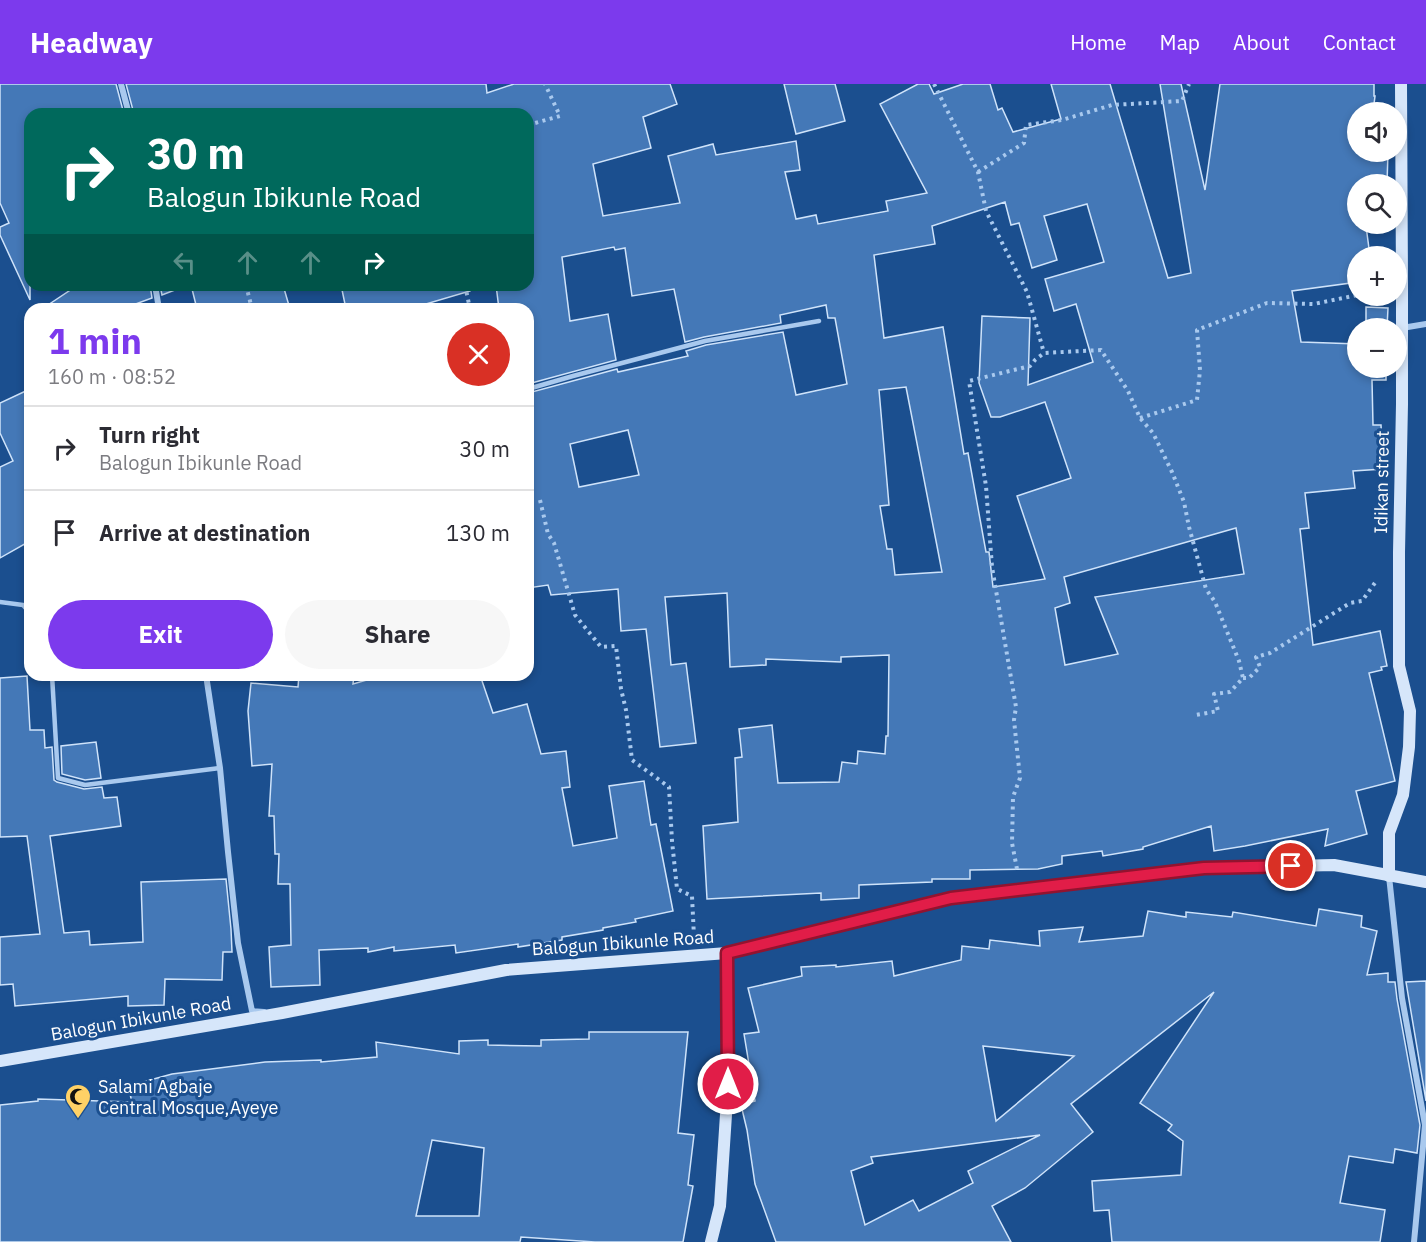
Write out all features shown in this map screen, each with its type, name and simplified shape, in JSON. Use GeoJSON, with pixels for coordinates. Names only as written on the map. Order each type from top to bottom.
{"type":"FeatureCollection","features":[{"type":"Feature","properties":{"kind":"street"},"geometry":{"type":"LineString","coordinates":[[121,84],[127,108]]}},
{"type":"Feature","properties":{"kind":"street","name":"Idikan street"},"geometry":{"type":"LineString","coordinates":[[1401,84],[1402,318]]}},
{"type":"Feature","properties":{"kind":"street"},"geometry":{"type":"LineString","coordinates":[[1407,327],[1426,324]]}},
{"type":"Feature","properties":{"kind":"street","name":"Idikan street"},"geometry":{"type":"LineString","coordinates":[[1389,876],[1389,833],[1403,795],[1410,738],[1410,711],[1399,666],[1402,378]]}},
{"type":"Feature","properties":{"kind":"street"},"geometry":{"type":"LineString","coordinates":[[207,681],[220,768],[238,943],[252,1011],[282,1013]]}},
{"type":"Feature","properties":{"kind":"street","name":"Balogun Ibikunle Road"},"geometry":{"type":"LineString","coordinates":[[0,1061],[282,1013],[506,970],[727,953],[951,898],[1204,868],[1334,865],[1426,882]]}},
{"type":"Feature","properties":{"kind":"street"},"geometry":{"type":"LineString","coordinates":[[1389,876],[1402,998],[1425,1125],[1414,1242]]}},
{"type":"Feature","properties":{"kind":"street"},"geometry":{"type":"LineString","coordinates":[[711,1242],[720,1206],[728,1084],[727,953]]}},
{"type":"Feature","properties":{"kind":"lane"},"geometry":{"type":"LineString","coordinates":[[534,387],[705,341],[819,321]]}},
{"type":"Feature","properties":{"kind":"lane"},"geometry":{"type":"LineString","coordinates":[[0,602],[24,606]]}},
{"type":"Feature","properties":{"kind":"lane"},"geometry":{"type":"LineString","coordinates":[[52,681],[58,778],[85,785],[220,768]]}},
{"type":"Feature","properties":{"kind":"path"},"geometry":{"type":"LineString","coordinates":[[534,123],[560,116],[545,84]]}},
{"type":"Feature","properties":{"kind":"path"},"geometry":{"type":"LineString","coordinates":[[934,84],[978,172],[986,211],[1027,292],[1044,353]]}},
{"type":"Feature","properties":{"kind":"path"},"geometry":{"type":"LineString","coordinates":[[978,172],[1024,143],[1026,125],[1062,120],[1112,105],[1182,100],[1189,84]]}},
{"type":"Feature","properties":{"kind":"path"},"geometry":{"type":"LineString","coordinates":[[1140,418],[1197,400],[1200,370],[1197,330],[1267,303],[1314,304],[1347,297]]}},
{"type":"Feature","properties":{"kind":"path"},"geometry":{"type":"LineString","coordinates":[[1021,891],[1012,843],[1013,797],[1020,778],[1014,720],[1016,707],[992,567],[986,486],[969,381],[1030,366],[1044,353],[1101,350],[1128,392],[1140,418],[1153,433],[1172,472],[1184,502],[1206,589],[1215,602],[1239,661],[1243,678]]}},
{"type":"Feature","properties":{"kind":"path"},"geometry":{"type":"LineString","coordinates":[[540,500],[548,534],[554,543],[575,615],[601,647],[616,646],[632,760],[669,787],[677,889],[692,896],[695,956]]}},
{"type":"Feature","properties":{"kind":"path"},"geometry":{"type":"LineString","coordinates":[[1196,715],[1218,711],[1214,694],[1230,692],[1243,678],[1249,678],[1260,668],[1256,657],[1270,653],[1350,603],[1362,602],[1399,552]]}},
{"type":"Feature","properties":{"kind":"building"},"geometry":{"type":"Polygon","coordinates":[[[0,84],[116,84],[122,108],[24,108],[24,287],[0,235],[0,227],[9,223],[0,203],[0,84]]]}},
{"type":"Feature","properties":{"kind":"building"},"geometry":{"type":"Polygon","coordinates":[[[126,84],[486,84],[487,93],[514,84],[670,84],[677,104],[643,117],[651,148],[593,164],[603,216],[680,203],[668,156],[713,144],[716,155],[796,141],[800,170],[785,172],[796,219],[816,215],[818,224],[888,211],[886,201],[927,193],[880,104],[918,84],[929,84],[934,94],[963,84],[990,84],[998,110],[1002,108],[1013,132],[1061,119],[1051,84],[1110,84],[1168,278],[1191,273],[1160,84],[1181,84],[1205,190],[1220,84],[1374,84],[1374,102],[1347,102],[1347,162],[1388,162],[1387,174],[1347,174],[1347,234],[1367,234],[1369,246],[1347,246],[1347,284],[1292,291],[1301,342],[1347,344],[1347,378],[1386,378],[1386,380],[1372,380],[1373,425],[1381,425],[1383,469],[1353,471],[1355,488],[1305,493],[1309,528],[1300,529],[1313,645],[1380,631],[1387,666],[1381,667],[1382,670],[1369,673],[1395,781],[1356,791],[1367,834],[1325,846],[1328,829],[1214,851],[1211,826],[1143,847],[1143,849],[1103,856],[1102,851],[1062,856],[1062,864],[1038,869],[970,870],[970,879],[932,879],[932,882],[859,885],[859,898],[821,900],[821,893],[707,899],[703,826],[738,822],[735,758],[742,757],[739,729],[772,725],[778,783],[839,782],[842,762],[857,764],[858,751],[885,754],[886,736],[888,736],[889,655],[841,657],[841,662],[766,659],[766,665],[730,667],[727,593],[665,597],[671,665],[686,663],[696,743],[660,747],[646,629],[621,631],[618,589],[551,595],[548,585],[534,587],[534,391],[617,369],[618,372],[688,356],[686,351],[706,345],[783,332],[796,395],[847,384],[835,318],[828,318],[826,305],[780,315],[781,323],[685,342],[674,289],[632,296],[625,248],[615,250],[614,247],[562,257],[570,321],[608,314],[616,360],[534,382],[534,303],[498,303],[497,291],[534,291],[534,108],[132,108],[126,84]],[[1005,202],[932,226],[935,244],[874,255],[884,338],[943,327],[964,454],[968,453],[986,552],[989,552],[993,587],[1045,579],[1017,496],[1071,478],[1045,402],[1000,417],[991,417],[979,383],[982,316],[1030,318],[1028,385],[1093,362],[1076,304],[1054,311],[1045,279],[1104,262],[1087,204],[1044,216],[1057,260],[1032,268],[1019,223],[1011,225],[1005,202]],[[906,387],[879,390],[889,505],[880,506],[887,549],[892,549],[895,575],[942,572],[906,387]],[[628,430],[570,444],[579,487],[639,475],[628,430]],[[1236,528],[1064,577],[1070,603],[1055,608],[1065,665],[1118,654],[1095,597],[1244,574],[1236,528]]]}},
{"type":"Feature","properties":{"kind":"building"},"geometry":{"type":"Polygon","coordinates":[[[784,84],[835,84],[845,121],[796,134],[784,84]]]}},
{"type":"Feature","properties":{"kind":"building"},"geometry":{"type":"Polygon","coordinates":[[[69,291],[151,291],[152,298],[138,303],[51,303],[69,291]]]}},
{"type":"Feature","properties":{"kind":"building"},"geometry":{"type":"Polygon","coordinates":[[[192,291],[285,291],[288,303],[196,303],[192,291]]]}},
{"type":"Feature","properties":{"kind":"building"},"geometry":{"type":"Polygon","coordinates":[[[342,291],[470,291],[429,303],[345,303],[342,291]]]}},
{"type":"Feature","properties":{"kind":"building"},"geometry":{"type":"Polygon","coordinates":[[[1366,307],[1388,308],[1388,318],[1366,318],[1366,307]]]}},
{"type":"Feature","properties":{"kind":"building"},"geometry":{"type":"Polygon","coordinates":[[[24,392],[24,544],[0,558],[0,467],[13,461],[0,433],[0,403],[24,392]]]}},
{"type":"Feature","properties":{"kind":"building"},"geometry":{"type":"Polygon","coordinates":[[[24,676],[24,681],[27,681],[30,730],[44,730],[45,748],[52,747],[54,780],[84,789],[102,787],[104,798],[117,797],[121,826],[50,836],[64,933],[89,931],[90,945],[143,942],[141,882],[226,879],[232,952],[223,952],[222,980],[165,979],[164,1005],[128,1006],[128,996],[15,1006],[13,984],[0,985],[0,937],[40,934],[27,836],[0,837],[0,678],[24,676]]]}},
{"type":"Feature","properties":{"kind":"building"},"geometry":{"type":"Polygon","coordinates":[[[298,681],[353,681],[353,684],[363,681],[482,681],[493,713],[527,704],[541,754],[566,751],[570,787],[562,788],[573,846],[617,838],[609,786],[644,781],[651,825],[656,824],[673,911],[635,919],[636,922],[603,928],[603,930],[562,937],[562,940],[518,947],[518,944],[456,953],[455,945],[394,951],[394,947],[368,952],[368,948],[319,950],[320,985],[271,987],[269,947],[291,945],[290,884],[278,884],[279,854],[275,854],[274,816],[269,816],[272,764],[252,766],[248,711],[251,683],[298,687],[298,681]]]}},
{"type":"Feature","properties":{"kind":"building"},"geometry":{"type":"Polygon","coordinates":[[[96,742],[101,778],[85,780],[62,774],[61,746],[96,742]]]}},
{"type":"Feature","properties":{"kind":"building"},"geometry":{"type":"Polygon","coordinates":[[[1319,909],[1362,916],[1361,927],[1377,931],[1367,975],[1388,973],[1388,982],[1395,982],[1420,1125],[1417,1153],[1395,1149],[1393,1163],[1349,1156],[1340,1203],[1385,1210],[1380,1242],[1112,1242],[1109,1210],[1094,1211],[1092,1181],[1181,1175],[1183,1141],[1168,1130],[1172,1125],[1140,1103],[1214,992],[1071,1104],[1093,1132],[1025,1188],[992,1206],[1011,1242],[776,1242],[755,1184],[741,1105],[755,1101],[744,1034],[759,1032],[748,988],[802,976],[801,967],[836,965],[836,967],[892,961],[894,976],[961,960],[962,946],[989,949],[990,940],[1040,946],[1039,931],[1083,927],[1079,942],[1143,936],[1148,911],[1186,917],[1186,912],[1232,917],[1233,912],[1316,926],[1319,909]],[[983,1046],[996,1121],[1074,1056],[983,1046]],[[1040,1135],[871,1157],[873,1163],[851,1171],[865,1225],[913,1200],[919,1211],[973,1183],[968,1171],[1040,1135]]]}},
{"type":"Feature","properties":{"kind":"building"},"geometry":{"type":"Polygon","coordinates":[[[1426,981],[1426,1101],[1406,982],[1426,981]]]}},
{"type":"Feature","properties":{"kind":"building"},"geometry":{"type":"Polygon","coordinates":[[[589,1032],[688,1032],[678,1133],[694,1135],[688,1185],[693,1186],[683,1242],[595,1242],[521,1237],[520,1242],[0,1242],[0,1105],[38,1101],[38,1099],[132,1102],[128,1086],[172,1074],[265,1062],[321,1060],[321,1062],[377,1057],[376,1042],[459,1054],[459,1041],[488,1040],[488,1045],[541,1046],[541,1040],[589,1039],[589,1032]],[[432,1140],[416,1216],[479,1216],[484,1148],[432,1140]]]}},
{"type":"Feature","properties":{"kind":"place","name":"Salami Agbaje Central Mosque,Ayeye"},"geometry":{"type":"Point","coordinates":[78,1120]}},
{"type":"Feature","properties":{"kind":"route"},"geometry":{"type":"LineString","coordinates":[[728,1084],[727,953],[951,898],[1204,868],[1291,866]]}}]}
